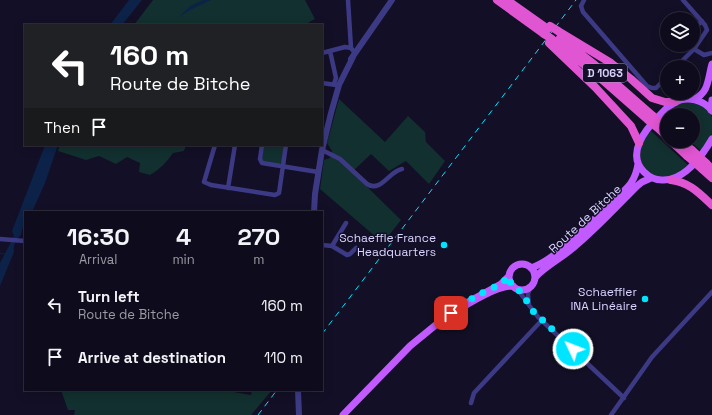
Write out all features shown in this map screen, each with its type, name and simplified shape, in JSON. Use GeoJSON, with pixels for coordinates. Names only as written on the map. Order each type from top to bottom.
{"type":"FeatureCollection","features":[{"type":"Feature","properties":{"kind":"highway","name":"D 1063"},"geometry":{"type":"LineString","coordinates":[[497,0],[548,33]]}},
{"type":"Feature","properties":{"kind":"highway","name":"D 1063"},"geometry":{"type":"LineString","coordinates":[[507,0],[660,126]]}},
{"type":"Feature","properties":{"kind":"highway"},"geometry":{"type":"LineString","coordinates":[[548,33],[621,70],[652,98],[665,102],[675,102]]}},
{"type":"Feature","properties":{"kind":"highway"},"geometry":{"type":"LineString","coordinates":[[548,33],[631,126],[639,143]]}},
{"type":"Feature","properties":{"kind":"highway"},"geometry":{"type":"LineString","coordinates":[[682,148],[706,167],[712,178]]}},
{"type":"Feature","properties":{"kind":"highway"},"geometry":{"type":"LineString","coordinates":[[686,148],[690,153]]}},
{"type":"Feature","properties":{"kind":"highway"},"geometry":{"type":"LineString","coordinates":[[671,180],[686,183],[712,205]]}},
{"type":"Feature","properties":{"kind":"main road"},"geometry":{"type":"LineString","coordinates":[[700,96],[705,91],[712,64]]}},
{"type":"Feature","properties":{"kind":"main road"},"geometry":{"type":"LineString","coordinates":[[639,143],[644,133],[655,121],[675,102],[680,100]]}},
{"type":"Feature","properties":{"kind":"main road"},"geometry":{"type":"LineString","coordinates":[[696,100],[712,111]]}},
{"type":"Feature","properties":{"kind":"main road"},"geometry":{"type":"LineString","coordinates":[[712,100],[712,111]]}},
{"type":"Feature","properties":{"kind":"main road"},"geometry":{"type":"LineString","coordinates":[[638,164],[642,171],[651,178],[658,180],[671,180],[681,174],[697,159],[712,139]]}},
{"type":"Feature","properties":{"kind":"main road","name":"Route de Bitche"},"geometry":{"type":"LineString","coordinates":[[531,268],[539,265],[551,257],[586,227],[630,185],[636,175],[638,164],[636,157],[639,143]]}},
{"type":"Feature","properties":{"kind":"main road","name":"Route de Bitche"},"geometry":{"type":"LineString","coordinates":[[535,278],[540,272],[567,253],[591,232],[642,182],[651,178]]}},
{"type":"Feature","properties":{"kind":"main road"},"geometry":{"type":"LineString","coordinates":[[342,415],[410,346],[443,319],[468,302],[501,284],[509,276],[512,269],[517,265],[524,264],[531,268],[534,273],[535,278],[530,288],[525,290],[502,288],[487,294],[443,319]]}},
{"type":"Feature","properties":{"kind":"main road"},"geometry":{"type":"LineString","coordinates":[[509,276],[510,281],[515,288]]}},
{"type":"Feature","properties":{"kind":"street"},"geometry":{"type":"LineString","coordinates":[[348,0],[351,48],[354,55]]}},
{"type":"Feature","properties":{"kind":"street"},"geometry":{"type":"LineString","coordinates":[[337,85],[342,79],[354,55],[392,0]]}},
{"type":"Feature","properties":{"kind":"street"},"geometry":{"type":"LineString","coordinates":[[584,0],[581,6],[583,12],[647,86],[656,88],[660,84]]}},
{"type":"Feature","properties":{"kind":"street"},"geometry":{"type":"LineString","coordinates":[[683,0],[705,25],[706,33],[700,41]]}},
{"type":"Feature","properties":{"kind":"street"},"geometry":{"type":"LineString","coordinates":[[323,52],[351,48]]}},
{"type":"Feature","properties":{"kind":"street"},"geometry":{"type":"LineString","coordinates":[[323,146],[337,85],[330,51]]}},
{"type":"Feature","properties":{"kind":"street"},"geometry":{"type":"LineString","coordinates":[[683,60],[691,52]]}},
{"type":"Feature","properties":{"kind":"street"},"geometry":{"type":"LineString","coordinates":[[699,52],[704,55],[712,53]]}},
{"type":"Feature","properties":{"kind":"street"},"geometry":{"type":"LineString","coordinates":[[323,83],[337,85]]}},
{"type":"Feature","properties":{"kind":"street"},"geometry":{"type":"LineString","coordinates":[[215,146],[204,182],[211,185],[277,195],[279,193],[286,146]]}},
{"type":"Feature","properties":{"kind":"street"},"geometry":{"type":"LineString","coordinates":[[228,188],[235,146]]}},
{"type":"Feature","properties":{"kind":"street"},"geometry":{"type":"LineString","coordinates":[[262,146],[261,162],[318,172]]}},
{"type":"Feature","properties":{"kind":"street"},"geometry":{"type":"LineString","coordinates":[[314,211],[318,172],[323,146]]}},
{"type":"Feature","properties":{"kind":"street"},"geometry":{"type":"LineString","coordinates":[[322,150],[340,159],[367,184],[372,186],[379,186],[392,173],[402,169]]}},
{"type":"Feature","properties":{"kind":"street"},"geometry":{"type":"LineString","coordinates":[[332,246],[346,223]]}},
{"type":"Feature","properties":{"kind":"street"},"geometry":{"type":"LineString","coordinates":[[0,239],[24,241]]}},
{"type":"Feature","properties":{"kind":"street"},"geometry":{"type":"LineString","coordinates":[[323,244],[332,246],[347,255],[356,248]]}},
{"type":"Feature","properties":{"kind":"street"},"geometry":{"type":"LineString","coordinates":[[515,288],[521,292],[529,305],[542,320],[624,398]]}},
{"type":"Feature","properties":{"kind":"street"},"geometry":{"type":"LineString","coordinates":[[529,305],[528,294],[530,288]]}},
{"type":"Feature","properties":{"kind":"street"},"geometry":{"type":"LineString","coordinates":[[611,415],[658,349],[712,292]]}},
{"type":"Feature","properties":{"kind":"street"},"geometry":{"type":"LineString","coordinates":[[471,403],[474,394],[542,320]]}},
{"type":"Feature","properties":{"kind":"street"},"geometry":{"type":"LineString","coordinates":[[298,391],[298,415]]}},
{"type":"Feature","properties":{"kind":"green space"},"geometry":{"type":"Polygon","coordinates":[[[153,0],[305,0],[315,19],[306,24],[135,24],[153,0]]]}},
{"type":"Feature","properties":{"kind":"green space"},"geometry":{"type":"Polygon","coordinates":[[[339,99],[385,142],[408,116],[425,132],[426,142],[445,161],[429,184],[406,161],[389,171],[371,154],[352,172],[401,220],[383,243],[320,189],[324,160],[330,158],[332,151],[327,143],[339,99]]]}},
{"type":"Feature","properties":{"kind":"green space"},"geometry":{"type":"Polygon","coordinates":[[[681,102],[697,102],[708,110],[712,117],[712,134],[701,151],[698,148],[700,148],[700,108],[672,108],[681,102]]]}},
{"type":"Feature","properties":{"kind":"green space"},"geometry":{"type":"Polygon","coordinates":[[[650,130],[660,139],[660,148],[670,148],[688,165],[673,176],[659,176],[647,171],[640,160],[639,153],[643,141],[650,130]]]}},
{"type":"Feature","properties":{"kind":"green space"},"geometry":{"type":"Polygon","coordinates":[[[60,146],[186,146],[184,151],[173,153],[163,166],[150,175],[139,172],[140,163],[127,157],[116,164],[99,156],[86,160],[58,151],[60,146]]]}},
{"type":"Feature","properties":{"kind":"green space"},"geometry":{"type":"Polygon","coordinates":[[[264,146],[284,146],[282,162],[280,164],[264,162],[262,159],[264,146]]]}},
{"type":"Feature","properties":{"kind":"green space"},"geometry":{"type":"Polygon","coordinates":[[[61,391],[233,391],[251,395],[252,391],[271,391],[251,415],[74,415],[75,410],[68,410],[61,391]]]}},
{"type":"Feature","properties":{"kind":"water"},"geometry":{"type":"Polygon","coordinates":[[[129,0],[142,0],[123,24],[111,24],[129,0]]]}},
{"type":"Feature","properties":{"kind":"water"},"geometry":{"type":"Polygon","coordinates":[[[203,0],[211,0],[179,17],[190,6],[203,0]]]}},
{"type":"Feature","properties":{"kind":"water"},"geometry":{"type":"Polygon","coordinates":[[[45,146],[58,146],[45,183],[32,211],[24,211],[24,221],[21,235],[15,243],[14,252],[0,286],[0,263],[14,236],[12,231],[45,146]]]}},
{"type":"Feature","properties":{"kind":"waterway"},"geometry":{"type":"LineString","coordinates":[[0,253],[4,254]]}},
{"type":"Feature","properties":{"kind":"railway"},"geometry":{"type":"LineString","coordinates":[[323,333],[576,0]]}},
{"type":"Feature","properties":{"kind":"railway"},"geometry":{"type":"LineString","coordinates":[[258,415],[276,391]]}},
{"type":"Feature","properties":{"kind":"place","name":"Schaeffle France Headquarters"},"geometry":{"type":"Point","coordinates":[444,245]}},
{"type":"Feature","properties":{"kind":"place","name":"Schaeffler INA Linéaire"},"geometry":{"type":"Point","coordinates":[645,299]}},
{"type":"Feature","properties":{"kind":"route"},"geometry":{"type":"LineString","coordinates":[[451,313],[476,296],[506,281],[509,276],[511,284],[521,292],[538,317],[573,349]]}}]}
